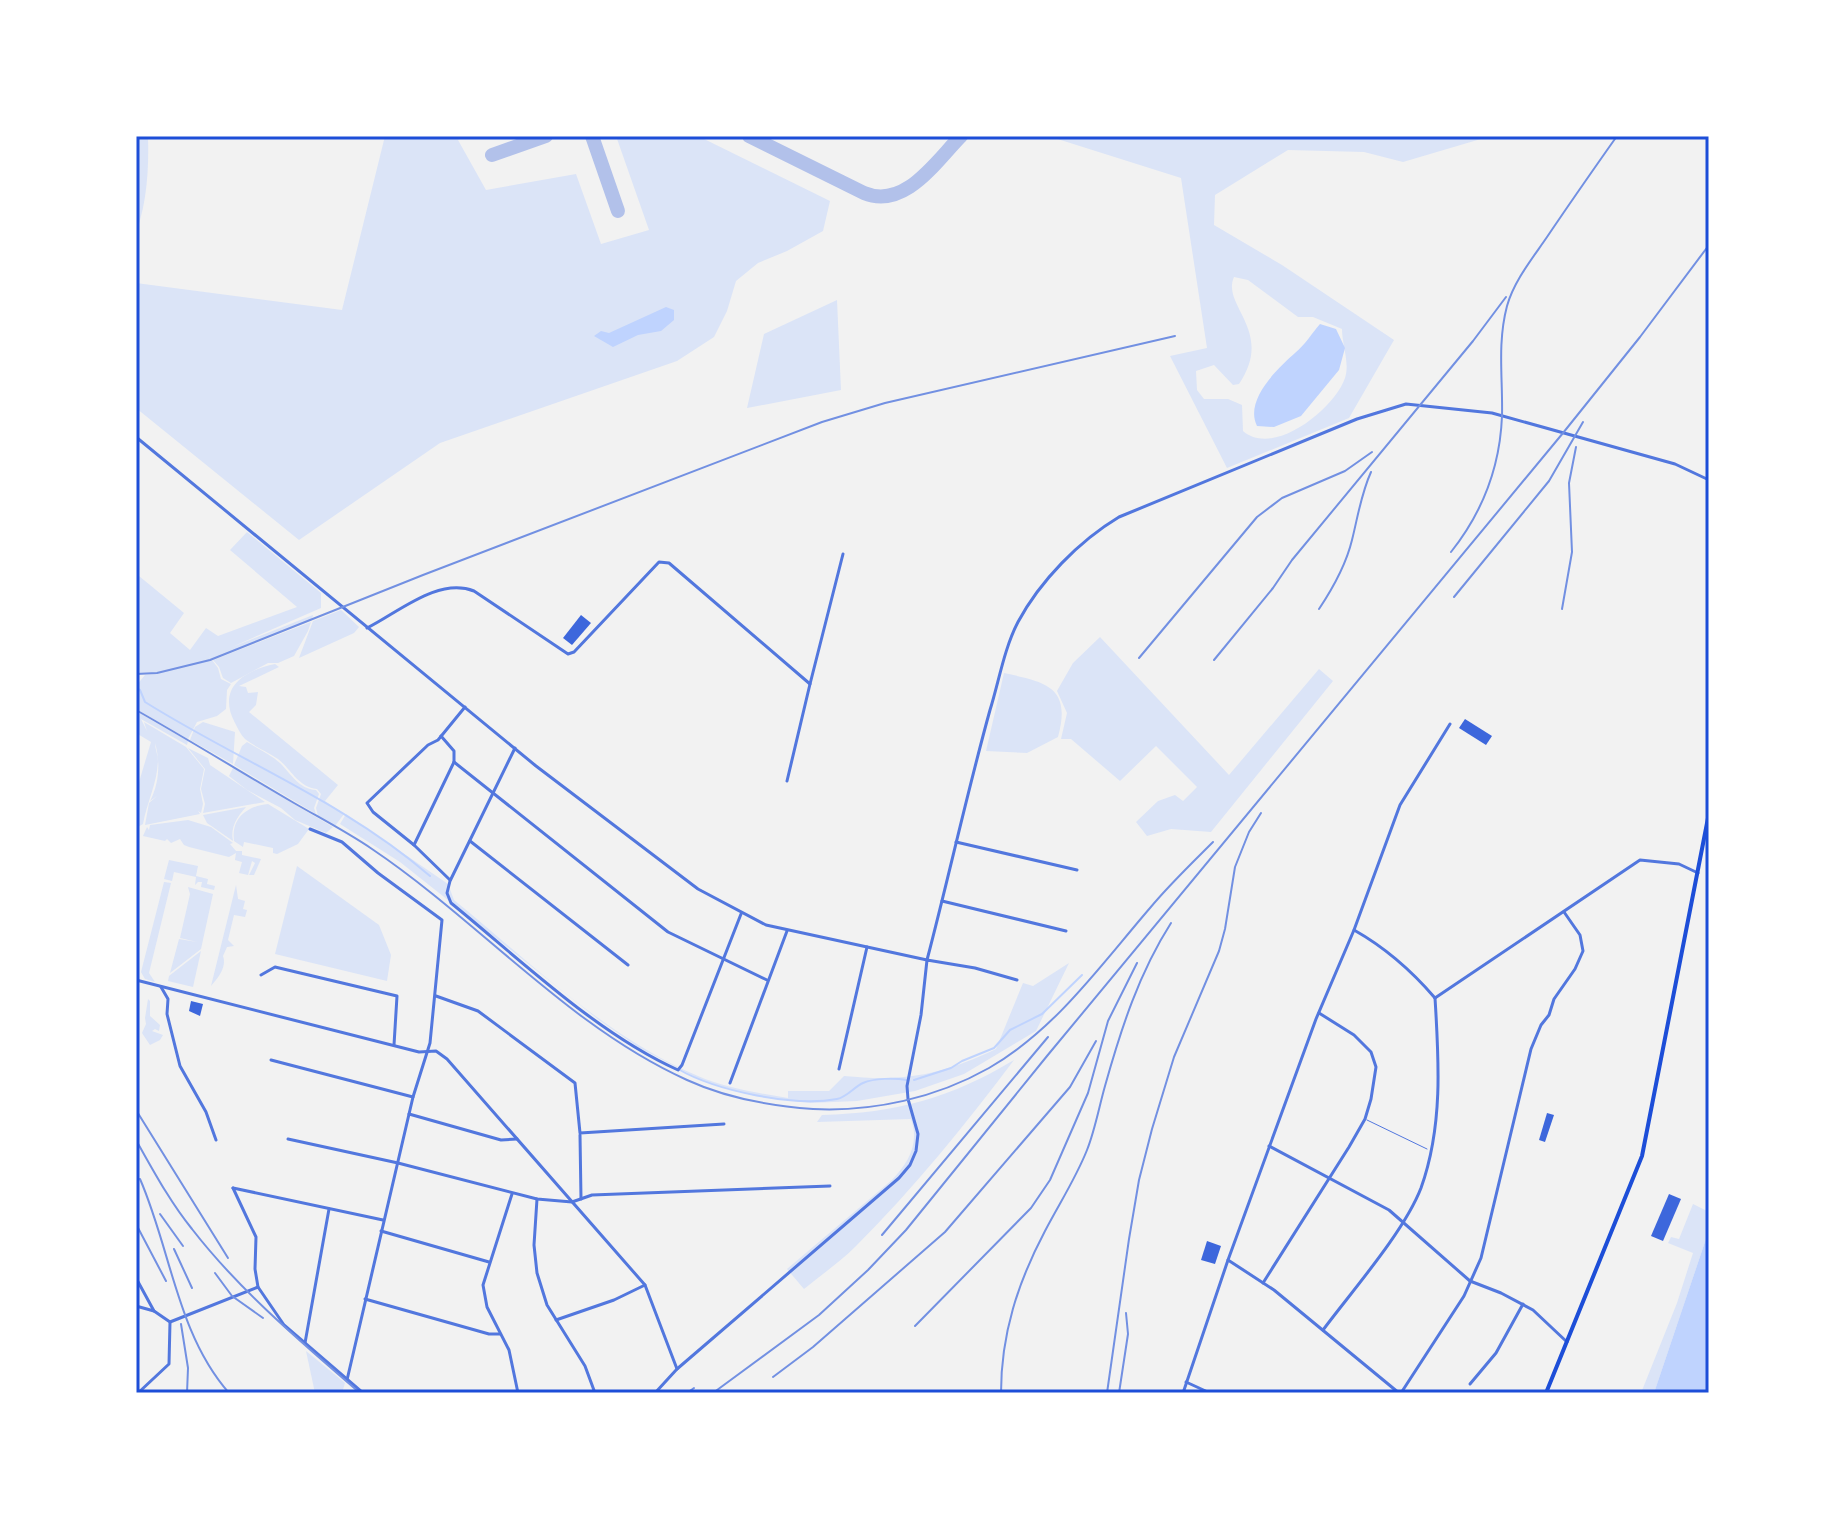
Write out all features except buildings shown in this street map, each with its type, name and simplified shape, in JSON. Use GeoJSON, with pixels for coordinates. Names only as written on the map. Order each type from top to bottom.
{"type":"FeatureCollection","features":[{"type":"Feature","properties":{"kind":"main road"},"geometry":{"type":"LineString","coordinates":[[1546,1393],[1642,1156],[1709,813]]}},
{"type":"Feature","properties":{"kind":"street"},"geometry":{"type":"LineString","coordinates":[[655,1393],[677,1369],[899,1178],[910,1165],[918,1134],[907,1086],[921,1015],[927,960],[969,786],[1017,624],[1033,597],[1067,559],[1103,527],[1119,517],[1357,419],[1406,404],[1492,413],[1675,464],[1709,480]]}},
{"type":"Feature","properties":{"kind":"street"},"geometry":{"type":"LineString","coordinates":[[136,437],[515,748],[682,879],[741,914],[787,931],[975,968],[1017,980]]}},
{"type":"Feature","properties":{"kind":"street"},"geometry":{"type":"LineString","coordinates":[[787,781],[843,554]]}},
{"type":"Feature","properties":{"kind":"street"},"geometry":{"type":"LineString","coordinates":[[367,628],[441,588],[460,586],[474,591],[568,654],[574,652],[659,562],[669,563],[810,684]]}},
{"type":"Feature","properties":{"kind":"street"},"geometry":{"type":"LineString","coordinates":[[450,881],[414,845],[373,812],[367,803],[441,736],[465,707]]}},
{"type":"Feature","properties":{"kind":"street"},"geometry":{"type":"LineString","coordinates":[[1183,1393],[1269,1146],[1400,805],[1450,724]]}},
{"type":"Feature","properties":{"kind":"street"},"geometry":{"type":"LineString","coordinates":[[414,845],[454,762],[454,751],[441,736]]}},
{"type":"Feature","properties":{"kind":"street"},"geometry":{"type":"LineString","coordinates":[[515,748],[447,893],[451,903],[596,1021],[657,1061],[678,1070],[741,914]]}},
{"type":"Feature","properties":{"kind":"street"},"geometry":{"type":"LineString","coordinates":[[454,762],[668,932],[767,980]]}},
{"type":"Feature","properties":{"kind":"street"},"geometry":{"type":"LineString","coordinates":[[310,829],[342,842],[442,920],[428,1052],[413,1097],[380,1230],[347,1380]]}},
{"type":"Feature","properties":{"kind":"street"},"geometry":{"type":"LineString","coordinates":[[470,841],[628,965]]}},
{"type":"Feature","properties":{"kind":"street"},"geometry":{"type":"LineString","coordinates":[[956,842],[1077,870]]}},
{"type":"Feature","properties":{"kind":"street"},"geometry":{"type":"LineString","coordinates":[[1435,998],[1640,860],[1679,864],[1698,873]]}},
{"type":"Feature","properties":{"kind":"street"},"geometry":{"type":"LineString","coordinates":[[942,901],[1066,931]]}},
{"type":"Feature","properties":{"kind":"street"},"geometry":{"type":"LineString","coordinates":[[1228,1260],[1263,1283],[1400,1393],[1464,1296],[1481,1258],[1531,1049],[1554,999],[1575,969],[1583,951],[1580,935],[1564,912]]}},
{"type":"Feature","properties":{"kind":"street"},"geometry":{"type":"LineString","coordinates":[[1323,1330],[1401,1223],[1420,1189],[1431,1151],[1439,1082],[1435,998],[1409,968],[1354,930]]}},
{"type":"Feature","properties":{"kind":"street"},"geometry":{"type":"LineString","coordinates":[[730,1083],[787,931]]}},
{"type":"Feature","properties":{"kind":"street"},"geometry":{"type":"LineString","coordinates":[[839,1069],[867,947]]}},
{"type":"Feature","properties":{"kind":"street"},"geometry":{"type":"LineString","coordinates":[[261,975],[275,967],[397,996],[394,1045]]}},
{"type":"Feature","properties":{"kind":"street"},"geometry":{"type":"LineString","coordinates":[[136,980],[394,1045],[436,1051],[447,1059],[645,1285],[677,1369]]}},
{"type":"Feature","properties":{"kind":"street"},"geometry":{"type":"LineString","coordinates":[[161,987],[168,999],[167,1014],[180,1066],[206,1112],[216,1140]]}},
{"type":"Feature","properties":{"kind":"street"},"geometry":{"type":"LineString","coordinates":[[436,996],[478,1011],[575,1083],[580,1133],[581,1199]]}},
{"type":"Feature","properties":{"kind":"street"},"geometry":{"type":"LineString","coordinates":[[1263,1283],[1365,1119],[1376,1067],[1371,1052],[1354,1035],[1319,1013]]}},
{"type":"Feature","properties":{"kind":"street"},"geometry":{"type":"LineString","coordinates":[[271,1060],[413,1097]]}},
{"type":"Feature","properties":{"kind":"street"},"geometry":{"type":"LineString","coordinates":[[409,1114],[501,1140],[517,1139]]}},
{"type":"Feature","properties":{"kind":"street"},"geometry":{"type":"LineString","coordinates":[[580,1133],[724,1124]]}},
{"type":"Feature","properties":{"kind":"street"},"geometry":{"type":"LineString","coordinates":[[288,1139],[398,1163],[537,1199],[572,1202],[592,1195],[830,1186]]}},
{"type":"Feature","properties":{"kind":"street"},"geometry":{"type":"LineString","coordinates":[[1269,1146],[1389,1210],[1470,1281],[1533,1310],[1567,1343]]}},
{"type":"Feature","properties":{"kind":"street"},"geometry":{"type":"LineString","coordinates":[[363,1393],[284,1325],[258,1287],[256,1237],[233,1188],[383,1220]]}},
{"type":"Feature","properties":{"kind":"street"},"geometry":{"type":"LineString","coordinates":[[512,1194],[483,1285],[484,1296],[509,1350],[518,1393]]}},
{"type":"Feature","properties":{"kind":"street"},"geometry":{"type":"LineString","coordinates":[[537,1199],[534,1245],[537,1273],[547,1305],[585,1366],[595,1393]]}},
{"type":"Feature","properties":{"kind":"street"},"geometry":{"type":"LineString","coordinates":[[305,1344],[329,1209]]}},
{"type":"Feature","properties":{"kind":"street"},"geometry":{"type":"LineString","coordinates":[[380,1230],[489,1262]]}},
{"type":"Feature","properties":{"kind":"street"},"geometry":{"type":"LineString","coordinates":[[136,1278],[154,1311]]}},
{"type":"Feature","properties":{"kind":"street"},"geometry":{"type":"LineString","coordinates":[[556,1320],[614,1300],[645,1285]]}},
{"type":"Feature","properties":{"kind":"street"},"geometry":{"type":"LineString","coordinates":[[170,1322],[258,1287]]}},
{"type":"Feature","properties":{"kind":"street"},"geometry":{"type":"LineString","coordinates":[[365,1299],[489,1334],[500,1334]]}},
{"type":"Feature","properties":{"kind":"street"},"geometry":{"type":"LineString","coordinates":[[1470,1384],[1496,1353],[1523,1304]]}},
{"type":"Feature","properties":{"kind":"street"},"geometry":{"type":"LineString","coordinates":[[136,1306],[154,1311],[170,1322]]}},
{"type":"Feature","properties":{"kind":"street"},"geometry":{"type":"LineString","coordinates":[[138,1393],[169,1364],[170,1322]]}},
{"type":"Feature","properties":{"kind":"street"},"geometry":{"type":"LineString","coordinates":[[1186,1382],[1210,1393]]}},
{"type":"Feature","properties":{"kind":"lane"},"geometry":{"type":"LineString","coordinates":[[1365,1119],[1431,1151]]}},
{"type":"Feature","properties":{"kind":"shaded area"},"geometry":{"type":"Polygon","coordinates":[[[136,136],[148,136],[148,173],[136,233],[136,136]]]}},
{"type":"Feature","properties":{"kind":"shaded area"},"geometry":{"type":"Polygon","coordinates":[[[385,136],[466,136],[458,140],[486,190],[576,174],[601,244],[649,230],[616,136],[698,136],[830,201],[823,231],[758,263],[736,281],[727,311],[714,337],[677,361],[440,443],[299,540],[136,408],[136,283],[342,310],[385,136]]]}},
{"type":"Feature","properties":{"kind":"shaded area"},"geometry":{"type":"Polygon","coordinates":[[[1048,136],[1491,136],[1403,162],[1364,152],[1288,150],[1215,195],[1214,225],[1282,265],[1394,340],[1349,418],[1227,468],[1170,356],[1207,348],[1181,178],[1048,136]],[[1234,277],[1232,288],[1250,334],[1252,349],[1249,365],[1239,384],[1233,385],[1214,365],[1196,371],[1197,390],[1204,399],[1228,399],[1242,405],[1243,431],[1256,438],[1271,438],[1302,426],[1317,415],[1339,390],[1347,366],[1342,329],[1313,317],[1298,317],[1248,280],[1234,277]]]}},
{"type":"Feature","properties":{"kind":"shaded area"},"geometry":{"type":"Polygon","coordinates":[[[837,300],[841,390],[747,408],[764,334],[837,300]]]}},
{"type":"Feature","properties":{"kind":"shaded area"},"geometry":{"type":"Polygon","coordinates":[[[247,532],[321,593],[321,608],[232,647],[313,615],[312,620],[212,659],[209,656],[218,668],[221,679],[231,684],[227,690],[226,709],[217,716],[197,722],[188,739],[136,709],[136,686],[145,675],[154,674],[136,674],[136,577],[139,576],[184,613],[170,633],[190,650],[206,628],[218,636],[297,607],[230,550],[247,532]]]}},
{"type":"Feature","properties":{"kind":"shaded area"},"geometry":{"type":"Polygon","coordinates":[[[341,610],[359,627],[354,633],[299,658],[313,621],[341,610]]]}},
{"type":"Feature","properties":{"kind":"shaded area"},"geometry":{"type":"Polygon","coordinates":[[[311,622],[294,656],[278,663],[268,663],[231,683],[223,678],[213,660],[311,622]]]}},
{"type":"Feature","properties":{"kind":"shaded area"},"geometry":{"type":"Polygon","coordinates":[[[1100,637],[1229,775],[1319,669],[1333,681],[1211,832],[1171,829],[1147,836],[1136,822],[1158,801],[1175,795],[1183,801],[1197,787],[1156,746],[1120,781],[1071,739],[1061,739],[1067,713],[1057,691],[1073,663],[1100,637]]]}},
{"type":"Feature","properties":{"kind":"shaded area"},"geometry":{"type":"Polygon","coordinates":[[[275,664],[279,667],[239,686],[246,687],[248,693],[258,692],[256,705],[249,712],[338,785],[325,801],[344,814],[335,826],[318,816],[316,808],[321,794],[317,789],[305,785],[278,759],[245,739],[230,711],[229,700],[236,683],[252,671],[275,664]]]}},
{"type":"Feature","properties":{"kind":"shaded area"},"geometry":{"type":"Polygon","coordinates":[[[1004,673],[1052,689],[1061,707],[1058,737],[1027,753],[986,751],[1004,673]]]}},
{"type":"Feature","properties":{"kind":"shaded area"},"geometry":{"type":"Polygon","coordinates":[[[136,711],[188,741],[187,745],[141,719],[147,731],[144,722],[186,747],[204,769],[200,814],[145,825],[149,803],[157,796],[150,801],[156,786],[158,761],[143,824],[136,828],[136,792],[151,742],[136,733],[136,711]]]}},
{"type":"Feature","properties":{"kind":"shaded area"},"geometry":{"type":"Polygon","coordinates":[[[203,722],[235,732],[233,764],[190,740],[195,727],[203,722]]]}},
{"type":"Feature","properties":{"kind":"shaded area"},"geometry":{"type":"Polygon","coordinates":[[[247,742],[276,760],[300,784],[316,790],[319,794],[314,808],[316,814],[234,765],[247,742]]]}},
{"type":"Feature","properties":{"kind":"shaded area"},"geometry":{"type":"Polygon","coordinates":[[[188,748],[208,758],[210,765],[265,802],[203,813],[205,804],[201,789],[205,769],[188,748]]]}},
{"type":"Feature","properties":{"kind":"shaded area"},"geometry":{"type":"Polygon","coordinates":[[[233,768],[333,827],[326,833],[295,820],[229,776],[233,768]]]}},
{"type":"Feature","properties":{"kind":"shaded area"},"geometry":{"type":"Polygon","coordinates":[[[268,804],[309,829],[298,844],[277,854],[273,853],[273,848],[244,842],[243,847],[234,841],[235,825],[242,814],[268,804]]]}},
{"type":"Feature","properties":{"kind":"shaded area"},"geometry":{"type":"Polygon","coordinates":[[[246,807],[235,822],[233,841],[207,823],[203,815],[246,807]]]}},
{"type":"Feature","properties":{"kind":"shaded area"},"geometry":{"type":"Polygon","coordinates":[[[346,814],[448,884],[454,900],[569,996],[400,862],[340,824],[346,814]]]}},
{"type":"Feature","properties":{"kind":"shaded area"},"geometry":{"type":"Polygon","coordinates":[[[188,820],[211,827],[233,843],[230,844],[236,851],[242,851],[242,855],[261,859],[254,875],[249,875],[255,863],[252,861],[248,875],[239,873],[242,862],[235,860],[236,853],[229,857],[189,847],[180,839],[171,843],[167,839],[143,836],[150,825],[188,820]]]}},
{"type":"Feature","properties":{"kind":"shaded area"},"geometry":{"type":"Polygon","coordinates":[[[169,860],[198,866],[196,876],[208,879],[207,884],[215,886],[214,890],[201,887],[202,882],[195,885],[196,877],[174,872],[172,881],[164,879],[169,860]]]}},
{"type":"Feature","properties":{"kind":"shaded area"},"geometry":{"type":"Polygon","coordinates":[[[297,866],[379,925],[391,955],[387,981],[275,954],[297,866]]]}},
{"type":"Feature","properties":{"kind":"shaded area"},"geometry":{"type":"Polygon","coordinates":[[[164,882],[171,883],[149,973],[155,982],[145,979],[141,972],[164,882]]]}},
{"type":"Feature","properties":{"kind":"shaded area"},"geometry":{"type":"Polygon","coordinates":[[[236,885],[238,899],[245,901],[243,909],[247,910],[245,917],[234,915],[228,940],[234,946],[227,947],[223,968],[211,986],[236,885]]]}},
{"type":"Feature","properties":{"kind":"shaded area"},"geometry":{"type":"Polygon","coordinates":[[[188,887],[213,894],[201,949],[170,973],[179,939],[197,942],[180,938],[190,894],[188,887]]]}},
{"type":"Feature","properties":{"kind":"shaded area"},"geometry":{"type":"Polygon","coordinates":[[[201,951],[193,987],[168,981],[169,976],[201,951]]]}},
{"type":"Feature","properties":{"kind":"shaded area"},"geometry":{"type":"Polygon","coordinates":[[[1069,963],[1036,1031],[964,1074],[915,1091],[857,1101],[810,1103],[755,1096],[703,1081],[638,1047],[570,997],[632,1041],[698,1076],[720,1084],[788,1098],[788,1091],[829,1091],[844,1076],[886,1078],[940,1071],[996,1049],[1023,983],[1033,986],[1069,963]]]}},
{"type":"Feature","properties":{"kind":"shaded area"},"geometry":{"type":"Polygon","coordinates":[[[148,999],[150,1016],[160,1025],[159,1031],[152,1031],[163,1035],[150,1045],[142,1033],[148,999]]]}},
{"type":"Feature","properties":{"kind":"shaded area"},"geometry":{"type":"Polygon","coordinates":[[[1014,1060],[898,1202],[850,1252],[804,1289],[787,1269],[892,1180],[907,1160],[914,1137],[911,1119],[817,1122],[822,1115],[874,1111],[922,1101],[968,1084],[1014,1060]]]}},
{"type":"Feature","properties":{"kind":"shaded area"},"geometry":{"type":"Polygon","coordinates":[[[1693,1204],[1709,1212],[1709,1230],[1654,1393],[1641,1393],[1677,1303],[1693,1253],[1668,1243],[1671,1237],[1679,1239],[1693,1204]]]}},
{"type":"Feature","properties":{"kind":"shaded area"},"geometry":{"type":"Polygon","coordinates":[[[306,1351],[345,1383],[342,1393],[315,1393],[306,1351]]]}},
{"type":"Feature","properties":{"kind":"water"},"geometry":{"type":"Polygon","coordinates":[[[666,307],[674,310],[674,320],[661,331],[638,335],[613,347],[594,336],[601,331],[609,333],[666,307]]]}},
{"type":"Feature","properties":{"kind":"water"},"geometry":{"type":"Polygon","coordinates":[[[1320,324],[1336,329],[1345,348],[1339,370],[1301,416],[1274,427],[1257,426],[1255,406],[1265,385],[1320,324]]]}},
{"type":"Feature","properties":{"kind":"water"},"geometry":{"type":"Polygon","coordinates":[[[1709,1230],[1709,1393],[1654,1393],[1709,1230]]]}},
{"type":"Feature","properties":{"kind":"waterway"},"geometry":{"type":"LineString","coordinates":[[136,688],[145,702],[327,804],[363,826],[430,876]]}},
{"type":"Feature","properties":{"kind":"waterway"},"geometry":{"type":"LineString","coordinates":[[914,1080],[951,1068],[994,1048],[1010,1030],[1042,1014],[1082,975]]}},
{"type":"Feature","properties":{"kind":"waterway"},"geometry":{"type":"LineString","coordinates":[[678,1069],[734,1090],[799,1101],[837,1099],[873,1080],[907,1080]]}},
{"type":"Feature","properties":{"kind":"taxiway"},"geometry":{"type":"LineString","coordinates":[[492,155],[546,136]]}},
{"type":"Feature","properties":{"kind":"taxiway"},"geometry":{"type":"LineString","coordinates":[[592,136],[618,211]]}},
{"type":"Feature","properties":{"kind":"taxiway"},"geometry":{"type":"LineString","coordinates":[[749,136],[864,193],[879,196],[893,195],[906,189],[930,170],[961,136]]}},
{"type":"Feature","properties":{"kind":"railway"},"geometry":{"type":"LineString","coordinates":[[1451,552],[1480,505],[1498,453],[1502,416],[1502,334],[1510,297],[1530,262],[1617,136]]}},
{"type":"Feature","properties":{"kind":"railway"},"geometry":{"type":"LineString","coordinates":[[713,1393],[819,1315],[906,1230],[1563,433],[1709,245]]}},
{"type":"Feature","properties":{"kind":"railway"},"geometry":{"type":"LineString","coordinates":[[1214,660],[1506,297]]}},
{"type":"Feature","properties":{"kind":"railway"},"geometry":{"type":"LineString","coordinates":[[136,674],[157,673],[210,660],[822,422],[885,403],[1175,336]]}},
{"type":"Feature","properties":{"kind":"railway"},"geometry":{"type":"LineString","coordinates":[[1454,597],[1549,481],[1583,422]]}},
{"type":"Feature","properties":{"kind":"railway"},"geometry":{"type":"LineString","coordinates":[[1562,609],[1572,552],[1569,483],[1576,447]]}},
{"type":"Feature","properties":{"kind":"railway"},"geometry":{"type":"LineString","coordinates":[[1139,658],[1257,517],[1282,498],[1345,471],[1372,452]]}},
{"type":"Feature","properties":{"kind":"railway"},"geometry":{"type":"LineString","coordinates":[[1319,609],[1346,558],[1371,472]]}},
{"type":"Feature","properties":{"kind":"railway"},"geometry":{"type":"LineString","coordinates":[[136,710],[372,849],[450,908],[564,1003],[644,1058],[717,1092],[781,1106],[836,1109],[904,1101],[948,1087],[989,1068],[1056,1016],[1165,891],[1213,842]]}},
{"type":"Feature","properties":{"kind":"railway"},"geometry":{"type":"LineString","coordinates":[[1107,1393],[1139,1180],[1152,1129],[1174,1057],[1219,951],[1235,867],[1249,832],[1261,813]]}},
{"type":"Feature","properties":{"kind":"railway"},"geometry":{"type":"LineString","coordinates":[[1001,1393],[1004,1350],[1019,1289],[1035,1250],[1087,1150],[1124,1023],[1149,962],[1171,923]]}},
{"type":"Feature","properties":{"kind":"railway"},"geometry":{"type":"LineString","coordinates":[[915,1326],[1031,1208],[1050,1180],[1088,1093],[1108,1021],[1137,963]]}},
{"type":"Feature","properties":{"kind":"railway"},"geometry":{"type":"LineString","coordinates":[[882,1235],[1048,1037]]}},
{"type":"Feature","properties":{"kind":"railway"},"geometry":{"type":"LineString","coordinates":[[773,1377],[813,1347],[945,1232],[1070,1087],[1096,1041]]}},
{"type":"Feature","properties":{"kind":"railway"},"geometry":{"type":"LineString","coordinates":[[136,1110],[228,1258]]}},
{"type":"Feature","properties":{"kind":"railway"},"geometry":{"type":"LineString","coordinates":[[136,1140],[176,1208],[230,1274],[360,1393]]}},
{"type":"Feature","properties":{"kind":"railway"},"geometry":{"type":"LineString","coordinates":[[140,1179],[186,1318],[212,1370],[229,1393]]}},
{"type":"Feature","properties":{"kind":"railway"},"geometry":{"type":"LineString","coordinates":[[160,1214],[183,1246]]}},
{"type":"Feature","properties":{"kind":"railway"},"geometry":{"type":"LineString","coordinates":[[136,1224],[166,1281]]}},
{"type":"Feature","properties":{"kind":"railway"},"geometry":{"type":"LineString","coordinates":[[174,1249],[192,1288]]}},
{"type":"Feature","properties":{"kind":"railway"},"geometry":{"type":"LineString","coordinates":[[215,1273],[232,1296],[263,1318]]}},
{"type":"Feature","properties":{"kind":"railway"},"geometry":{"type":"LineString","coordinates":[[1119,1393],[1128,1334],[1126,1313]]}},
{"type":"Feature","properties":{"kind":"railway"},"geometry":{"type":"LineString","coordinates":[[181,1324],[188,1368],[187,1393]]}},
{"type":"Feature","properties":{"kind":"railway"},"geometry":{"type":"LineString","coordinates":[[687,1393],[694,1388]]}}]}
